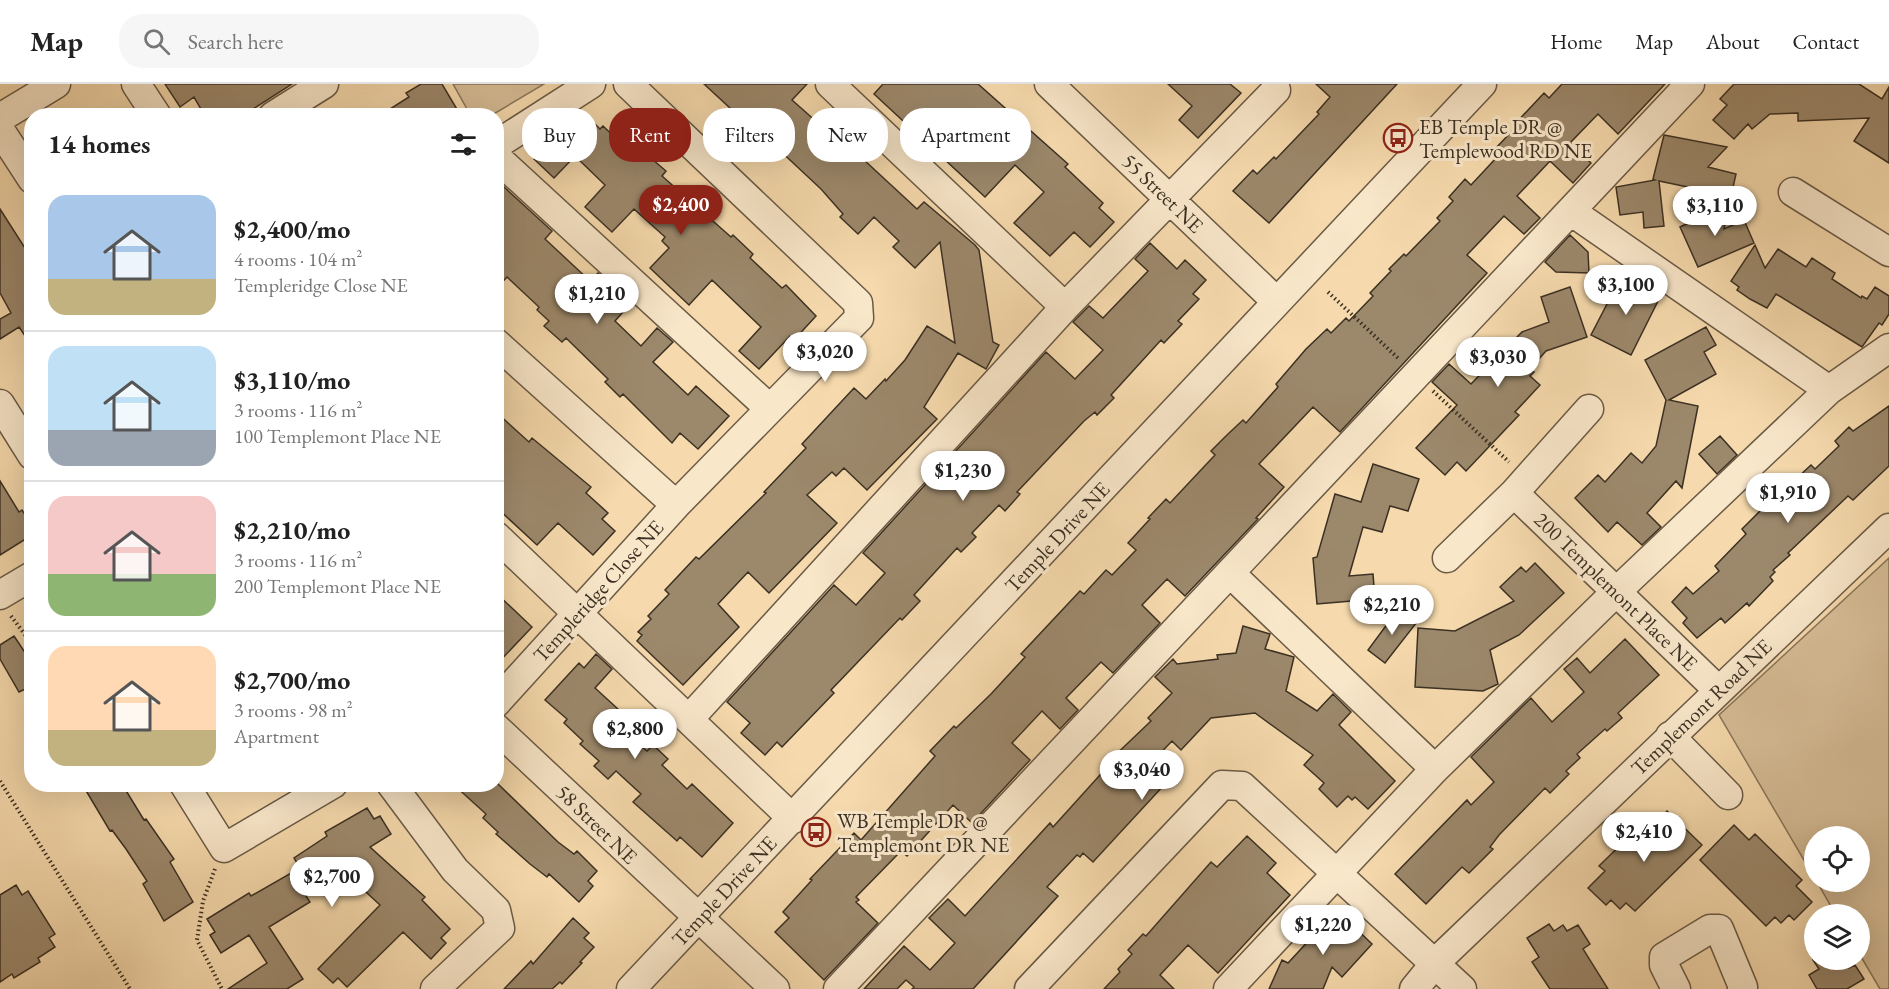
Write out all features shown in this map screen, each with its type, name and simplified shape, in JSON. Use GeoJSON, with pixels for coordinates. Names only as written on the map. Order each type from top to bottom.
{"type":"FeatureCollection","features":[{"type":"Feature","properties":{"kind":"street"},"geometry":{"type":"LineString","coordinates":[[0,118],[56,84]]}},
{"type":"Feature","properties":{"kind":"street"},"geometry":{"type":"LineString","coordinates":[[136,84],[152,108]]}},
{"type":"Feature","properties":{"kind":"street"},"geometry":{"type":"LineString","coordinates":[[286,108],[324,84]]}},
{"type":"Feature","properties":{"kind":"street"},"geometry":{"type":"LineString","coordinates":[[504,140],[591,84]]}},
{"type":"Feature","properties":{"kind":"street","name":"Templeridge Close NE"},"geometry":{"type":"LineString","coordinates":[[504,694],[676,505],[859,318],[858,303],[628,84]]}},
{"type":"Feature","properties":{"kind":"street"},"geometry":{"type":"LineString","coordinates":[[830,84],[1065,307]]}},
{"type":"Feature","properties":{"kind":"street","name":"55 Street NE"},"geometry":{"type":"LineString","coordinates":[[1048,84],[1277,302]]}},
{"type":"Feature","properties":{"kind":"street","name":"Temple Drive NE"},"geometry":{"type":"LineString","coordinates":[[631,989],[1482,84]]}},
{"type":"Feature","properties":{"kind":"street"},"geometry":{"type":"LineString","coordinates":[[838,989],[1572,212],[1690,84]]}},
{"type":"Feature","properties":{"kind":"street"},"geometry":{"type":"LineString","coordinates":[[689,719],[1065,307],[1170,200],[1276,86]]}},
{"type":"Feature","properties":{"kind":"street"},"geometry":{"type":"LineString","coordinates":[[0,130],[24,167]]}},
{"type":"Feature","properties":{"kind":"street"},"geometry":{"type":"LineString","coordinates":[[504,165],[770,409]]}},
{"type":"Feature","properties":{"kind":"street"},"geometry":{"type":"LineString","coordinates":[[1793,192],[1889,252]]}},
{"type":"Feature","properties":{"kind":"street"},"geometry":{"type":"LineString","coordinates":[[1572,212],[1829,390]]}},
{"type":"Feature","properties":{"kind":"street"},"geometry":{"type":"LineString","coordinates":[[1228,989],[1435,769],[1616,592],[1829,390],[1889,348]]}},
{"type":"Feature","properties":{"kind":"street","name":"Templeridge Close NE"},"geometry":{"type":"LineString","coordinates":[[504,350],[676,505]]}},
{"type":"Feature","properties":{"kind":"street"},"geometry":{"type":"LineString","coordinates":[[0,404],[24,442]]}},
{"type":"Feature","properties":{"kind":"street"},"geometry":{"type":"LineString","coordinates":[[1447,558],[1515,493],[1589,409]]}},
{"type":"Feature","properties":{"kind":"street","name":"200 Templemont Place NE"},"geometry":{"type":"LineString","coordinates":[[1515,493],[1718,690]]}},
{"type":"Feature","properties":{"kind":"street","name":"Templemont Road NE"},"geometry":{"type":"LineString","coordinates":[[1414,989],[1436,962],[1889,528]]}},
{"type":"Feature","properties":{"kind":"street"},"geometry":{"type":"LineString","coordinates":[[504,543],[579,612],[793,819]]}},
{"type":"Feature","properties":{"kind":"street"},"geometry":{"type":"LineString","coordinates":[[1231,574],[1435,769]]}},
{"type":"Feature","properties":{"kind":"street"},"geometry":{"type":"LineString","coordinates":[[4,602],[24,583]]}},
{"type":"Feature","properties":{"kind":"street","name":"58 Street NE"},"geometry":{"type":"LineString","coordinates":[[504,736],[698,920],[775,989]]}},
{"type":"Feature","properties":{"kind":"street"},"geometry":{"type":"LineString","coordinates":[[1670,736],[1728,795]]}},
{"type":"Feature","properties":{"kind":"street"},"geometry":{"type":"LineString","coordinates":[[1029,989],[1222,785],[1242,786],[1335,873],[1436,962],[1462,989]]}},
{"type":"Feature","properties":{"kind":"street"},"geometry":{"type":"LineString","coordinates":[[189,792],[224,848],[319,792]]}},
{"type":"Feature","properties":{"kind":"street"},"geometry":{"type":"LineString","coordinates":[[398,792],[455,870],[496,910],[500,928],[435,989]]}},
{"type":"Feature","properties":{"kind":"street"},"geometry":{"type":"LineString","coordinates":[[1676,989],[1664,965],[1664,957],[1710,929],[1719,929],[1742,989]]}},
{"type":"Feature","properties":{"kind":"path"},"geometry":{"type":"LineString","coordinates":[[4,602],[24,632]]}},
{"type":"Feature","properties":{"kind":"path"},"geometry":{"type":"LineString","coordinates":[[0,781],[130,989]]}},
{"type":"Feature","properties":{"kind":"path"},"geometry":{"type":"LineString","coordinates":[[222,989],[197,940],[203,901],[224,848]]}},
{"type":"Feature","properties":{"kind":"shaded area"},"geometry":{"type":"Polygon","coordinates":[[[453,84],[544,84],[504,108],[466,108],[453,84]]]}},
{"type":"Feature","properties":{"kind":"shaded area"},"geometry":{"type":"Polygon","coordinates":[[[1889,558],[1889,989],[1880,989],[1869,970],[1870,904],[1830,904],[1823,892],[1870,892],[1870,826],[1804,826],[1804,860],[1719,715],[1889,558]]]}},
{"type":"Feature","properties":{"kind":"building"},"geometry":{"type":"Polygon","coordinates":[[[165,84],[292,84],[254,108],[200,108],[194,97],[180,107],[165,84]]]}},
{"type":"Feature","properties":{"kind":"building"},"geometry":{"type":"Polygon","coordinates":[[[421,84],[442,84],[456,108],[392,108],[409,97],[406,93],[421,84]]]}},
{"type":"Feature","properties":{"kind":"building"},"geometry":{"type":"Polygon","coordinates":[[[704,84],[807,84],[792,100],[807,113],[807,162],[866,162],[917,209],[924,202],[975,245],[979,250],[993,342],[999,345],[986,369],[958,353],[924,407],[937,419],[867,490],[844,468],[836,476],[832,472],[807,495],[837,523],[769,593],[748,572],[718,604],[739,627],[683,685],[637,641],[642,635],[638,632],[651,619],[648,616],[669,594],[665,590],[696,557],[699,559],[766,493],[764,492],[806,448],[802,444],[854,388],[866,399],[905,360],[927,326],[955,343],[940,242],[915,268],[893,247],[899,241],[874,217],[858,234],[840,217],[843,214],[821,189],[792,162],[795,162],[795,108],[730,108],[704,84]]]}},
{"type":"Feature","properties":{"kind":"building"},"geometry":{"type":"Polygon","coordinates":[[[883,84],[978,84],[1005,108],[900,108],[900,118],[874,94],[883,84]]]}},
{"type":"Feature","properties":{"kind":"building"},"geometry":{"type":"Polygon","coordinates":[[[1168,84],[1230,84],[1241,93],[1198,138],[1179,120],[1192,106],[1168,84]]]}},
{"type":"Feature","properties":{"kind":"building"},"geometry":{"type":"Polygon","coordinates":[[[1316,84],[1397,84],[1269,223],[1233,191],[1253,170],[1257,174],[1274,157],[1276,159],[1319,114],[1317,112],[1330,97],[1316,84]]]}},
{"type":"Feature","properties":{"kind":"building"},"geometry":{"type":"Polygon","coordinates":[[[1562,84],[1665,84],[1618,134],[1598,114],[1570,143],[1591,163],[1573,183],[1550,161],[1517,196],[1540,218],[1524,234],[1504,216],[1467,255],[1487,273],[1340,432],[1313,407],[1259,464],[1284,487],[1256,518],[1258,519],[1185,596],[1167,579],[1142,605],[1160,623],[1113,673],[1101,662],[1066,698],[1078,710],[1060,729],[1042,711],[1012,743],[1030,760],[972,823],[953,805],[907,856],[901,851],[856,897],[859,900],[856,902],[878,923],[824,980],[775,932],[789,918],[783,912],[812,880],[810,879],[854,833],[861,840],[935,756],[930,751],[954,726],[956,728],[991,694],[1025,657],[1021,654],[1080,591],[1084,594],[1106,570],[1112,575],[1136,550],[1128,543],[1150,519],[1148,518],[1166,499],[1170,503],[1215,455],[1211,451],[1228,434],[1243,420],[1246,423],[1278,387],[1276,384],[1306,349],[1327,329],[1331,333],[1346,318],[1349,321],[1373,296],[1370,293],[1391,271],[1389,269],[1404,254],[1406,256],[1440,221],[1437,218],[1453,201],[1449,197],[1465,179],[1471,185],[1498,156],[1493,151],[1516,127],[1514,125],[1544,93],[1549,98],[1562,84]]]}},
{"type":"Feature","properties":{"kind":"building"},"geometry":{"type":"Polygon","coordinates":[[[1734,84],[1859,84],[1882,99],[1889,87],[1889,163],[1854,141],[1869,118],[1798,121],[1798,113],[1770,114],[1752,129],[1748,124],[1734,139],[1713,120],[1727,105],[1720,99],[1734,84]]]}},
{"type":"Feature","properties":{"kind":"building"},"geometry":{"type":"Polygon","coordinates":[[[597,126],[600,129],[603,126],[609,132],[609,162],[655,162],[666,171],[662,176],[731,237],[733,235],[753,254],[750,258],[782,288],[786,285],[816,316],[794,340],[790,336],[759,369],[739,351],[761,327],[712,280],[689,305],[650,268],[669,248],[662,241],[665,237],[634,209],[612,232],[585,207],[605,185],[581,162],[597,162],[597,126]]]}},
{"type":"Feature","properties":{"kind":"building"},"geometry":{"type":"Polygon","coordinates":[[[1031,131],[1068,164],[1065,167],[1103,203],[1099,208],[1114,222],[1090,247],[1074,232],[1050,256],[1014,223],[1044,192],[1015,165],[985,197],[947,162],[1031,162],[1031,131]]]}},
{"type":"Feature","properties":{"kind":"building"},"geometry":{"type":"Polygon","coordinates":[[[1664,135],[1727,147],[1708,167],[1736,174],[1731,196],[1659,181],[1664,226],[1644,228],[1643,212],[1620,215],[1616,187],[1655,180],[1653,179],[1664,135]]]}},
{"type":"Feature","properties":{"kind":"building"},"geometry":{"type":"Polygon","coordinates":[[[537,162],[569,162],[554,178],[537,162]]]}},
{"type":"Feature","properties":{"kind":"building"},"geometry":{"type":"Polygon","coordinates":[[[504,187],[552,231],[545,239],[590,281],[598,273],[631,303],[615,321],[641,346],[657,328],[673,342],[653,362],[688,395],[696,386],[729,416],[698,449],[680,433],[672,443],[623,394],[620,397],[605,382],[608,379],[566,338],[562,342],[544,326],[549,321],[537,310],[539,307],[507,277],[504,280],[504,187]]]}},
{"type":"Feature","properties":{"kind":"building"},"geometry":{"type":"Polygon","coordinates":[[[1729,205],[1724,229],[1744,220],[1754,243],[1698,267],[1680,227],[1729,205]]]}},
{"type":"Feature","properties":{"kind":"building"},"geometry":{"type":"Polygon","coordinates":[[[0,209],[24,246],[24,334],[19,327],[0,339],[0,319],[11,313],[0,293],[0,209]]]}},
{"type":"Feature","properties":{"kind":"building"},"geometry":{"type":"Polygon","coordinates":[[[1570,235],[1588,252],[1589,273],[1556,272],[1545,262],[1570,235]]]}},
{"type":"Feature","properties":{"kind":"building"},"geometry":{"type":"Polygon","coordinates":[[[1150,243],[1177,269],[1185,260],[1206,280],[1193,294],[1199,299],[1178,321],[1182,324],[1164,343],[1161,340],[1111,395],[1114,398],[1097,415],[1095,412],[1084,421],[1017,492],[1020,494],[1005,511],[999,505],[972,533],[976,537],[961,552],[957,548],[914,595],[920,601],[902,620],[900,618],[831,690],[834,693],[782,747],[777,742],[765,755],[741,733],[750,723],[727,702],[834,585],[856,605],[885,573],[863,553],[1046,352],[1075,379],[1103,350],[1073,322],[1089,306],[1103,318],[1148,271],[1135,259],[1150,243]]]}},
{"type":"Feature","properties":{"kind":"building"},"geometry":{"type":"Polygon","coordinates":[[[1755,245],[1765,268],[1778,249],[1806,267],[1812,258],[1835,273],[1832,279],[1861,298],[1862,296],[1867,299],[1875,287],[1889,296],[1889,314],[1882,325],[1879,323],[1862,347],[1776,294],[1767,308],[1737,290],[1739,287],[1731,281],[1755,245]]]}},
{"type":"Feature","properties":{"kind":"building"},"geometry":{"type":"Polygon","coordinates":[[[1621,277],[1660,297],[1631,355],[1591,335],[1621,277]]]}},
{"type":"Feature","properties":{"kind":"building"},"geometry":{"type":"Polygon","coordinates":[[[1570,287],[1587,337],[1546,351],[1530,369],[1534,372],[1530,376],[1540,385],[1515,412],[1519,415],[1466,471],[1457,462],[1445,475],[1416,448],[1457,405],[1432,382],[1449,364],[1471,384],[1522,332],[1549,322],[1541,297],[1570,287]]]}},
{"type":"Feature","properties":{"kind":"building"},"geometry":{"type":"Polygon","coordinates":[[[1706,327],[1716,345],[1704,352],[1716,374],[1669,400],[1698,406],[1682,488],[1676,481],[1647,513],[1661,527],[1642,545],[1617,522],[1608,532],[1575,498],[1598,475],[1605,482],[1631,453],[1642,463],[1656,446],[1666,400],[1645,360],[1706,327]]]}},
{"type":"Feature","properties":{"kind":"building"},"geometry":{"type":"Polygon","coordinates":[[[1889,406],[1889,466],[1853,500],[1848,496],[1788,553],[1790,555],[1773,570],[1775,572],[1770,577],[1773,581],[1749,606],[1747,603],[1725,623],[1721,618],[1697,638],[1683,623],[1687,618],[1672,602],[1686,587],[1693,594],[1719,571],[1715,566],[1746,534],[1742,529],[1794,477],[1796,479],[1811,465],[1815,469],[1839,446],[1835,441],[1849,427],[1853,431],[1889,406]]]}},
{"type":"Feature","properties":{"kind":"building"},"geometry":{"type":"Polygon","coordinates":[[[504,419],[529,442],[532,438],[591,487],[586,493],[608,513],[602,519],[615,531],[593,555],[558,523],[537,545],[504,514],[504,419]]]}},
{"type":"Feature","properties":{"kind":"building"},"geometry":{"type":"Polygon","coordinates":[[[1720,436],[1737,455],[1717,474],[1699,454],[1720,436]]]}},
{"type":"Feature","properties":{"kind":"building"},"geometry":{"type":"Polygon","coordinates":[[[1373,464],[1419,479],[1408,511],[1390,506],[1382,532],[1363,527],[1349,576],[1373,574],[1375,599],[1317,604],[1313,558],[1317,557],[1335,494],[1361,502],[1373,464]]]}},
{"type":"Feature","properties":{"kind":"building"},"geometry":{"type":"Polygon","coordinates":[[[0,481],[19,512],[22,510],[24,513],[24,540],[0,555],[0,481]]]}},
{"type":"Feature","properties":{"kind":"building"},"geometry":{"type":"Polygon","coordinates":[[[1535,563],[1564,593],[1519,635],[1490,650],[1498,684],[1483,691],[1415,687],[1418,628],[1455,631],[1514,601],[1500,587],[1521,567],[1526,572],[1535,563]]]}},
{"type":"Feature","properties":{"kind":"building"},"geometry":{"type":"Polygon","coordinates":[[[504,601],[532,627],[504,657],[504,601]]]}},
{"type":"Feature","properties":{"kind":"building"},"geometry":{"type":"Polygon","coordinates":[[[1399,608],[1417,622],[1385,663],[1368,650],[1399,608]]]}},
{"type":"Feature","properties":{"kind":"building"},"geometry":{"type":"Polygon","coordinates":[[[1243,626],[1270,634],[1265,649],[1294,657],[1286,691],[1317,711],[1333,694],[1351,712],[1339,725],[1395,781],[1368,809],[1355,797],[1352,800],[1348,796],[1337,807],[1319,789],[1324,783],[1304,765],[1313,755],[1255,713],[1211,718],[1181,750],[1172,741],[1146,768],[1164,785],[1093,862],[1083,853],[1080,857],[1077,855],[1047,887],[1058,896],[973,989],[912,989],[914,987],[906,980],[897,989],[864,989],[904,946],[930,970],[955,943],[929,918],[948,899],[965,916],[1050,823],[1053,827],[1109,765],[1107,763],[1151,721],[1148,718],[1172,693],[1155,677],[1173,659],[1177,664],[1218,659],[1217,655],[1236,653],[1243,626]]]}},
{"type":"Feature","properties":{"kind":"building"},"geometry":{"type":"Polygon","coordinates":[[[14,636],[24,651],[24,690],[19,692],[0,659],[0,645],[14,636]]]}},
{"type":"Feature","properties":{"kind":"building"},"geometry":{"type":"Polygon","coordinates":[[[1625,639],[1659,675],[1618,713],[1622,718],[1607,731],[1605,729],[1577,754],[1580,758],[1566,771],[1569,774],[1550,793],[1545,788],[1499,835],[1490,847],[1493,849],[1469,873],[1462,867],[1426,904],[1395,874],[1467,800],[1471,805],[1494,782],[1471,757],[1531,698],[1552,722],[1584,692],[1564,669],[1577,658],[1590,673],[1625,639]]]}},
{"type":"Feature","properties":{"kind":"building"},"geometry":{"type":"Polygon","coordinates":[[[596,654],[612,669],[595,688],[630,720],[622,729],[647,751],[653,745],[668,759],[662,765],[687,789],[692,784],[733,823],[702,857],[680,837],[677,841],[633,802],[641,794],[616,771],[608,779],[594,766],[599,761],[580,744],[583,741],[564,723],[567,719],[545,700],[579,663],[584,668],[596,654]]]}},
{"type":"Feature","properties":{"kind":"building"},"geometry":{"type":"Polygon","coordinates":[[[504,790],[558,842],[574,854],[577,851],[597,871],[588,881],[593,886],[579,902],[549,874],[547,877],[496,834],[498,832],[483,818],[486,814],[462,792],[504,792],[504,790]]]}},
{"type":"Feature","properties":{"kind":"building"},"geometry":{"type":"Polygon","coordinates":[[[87,792],[127,792],[144,820],[146,819],[174,859],[170,862],[193,902],[164,921],[143,884],[147,881],[112,830],[110,831],[87,792]]]}},
{"type":"Feature","properties":{"kind":"building"},"geometry":{"type":"Polygon","coordinates":[[[367,808],[374,819],[380,816],[391,834],[370,847],[425,897],[422,900],[450,929],[441,938],[446,943],[431,959],[403,932],[347,987],[338,978],[333,983],[318,969],[380,905],[342,870],[304,893],[310,902],[269,927],[303,979],[287,989],[228,989],[267,963],[249,935],[221,953],[210,935],[215,932],[207,919],[249,893],[251,896],[300,868],[294,858],[327,836],[325,832],[367,808]]]}},
{"type":"Feature","properties":{"kind":"building"},"geometry":{"type":"Polygon","coordinates":[[[1667,811],[1702,845],[1635,911],[1626,903],[1620,909],[1611,900],[1606,905],[1588,888],[1605,871],[1599,866],[1646,820],[1652,827],[1667,811]]]}},
{"type":"Feature","properties":{"kind":"building"},"geometry":{"type":"Polygon","coordinates":[[[1734,825],[1749,840],[1755,834],[1802,880],[1796,886],[1812,902],[1804,904],[1804,910],[1794,920],[1789,915],[1781,923],[1775,917],[1766,926],[1700,860],[1734,825]]]}},
{"type":"Feature","properties":{"kind":"building"},"geometry":{"type":"Polygon","coordinates":[[[1247,836],[1276,863],[1267,873],[1290,895],[1218,973],[1188,945],[1160,975],[1174,989],[1104,989],[1120,972],[1118,969],[1132,954],[1128,950],[1143,934],[1146,936],[1211,862],[1217,867],[1247,836]]]}},
{"type":"Feature","properties":{"kind":"building"},"geometry":{"type":"Polygon","coordinates":[[[16,885],[22,895],[28,891],[55,934],[49,938],[55,947],[38,958],[40,962],[14,978],[12,974],[0,982],[0,895],[16,885]]]}},
{"type":"Feature","properties":{"kind":"building"},"geometry":{"type":"Polygon","coordinates":[[[1337,910],[1372,944],[1342,977],[1332,967],[1323,989],[1269,989],[1282,960],[1288,963],[1337,910]]]}},
{"type":"Feature","properties":{"kind":"building"},"geometry":{"type":"Polygon","coordinates":[[[573,918],[589,933],[584,938],[594,947],[562,984],[560,982],[552,989],[504,989],[531,961],[533,964],[573,918]]]}},
{"type":"Feature","properties":{"kind":"building"},"geometry":{"type":"Polygon","coordinates":[[[1549,924],[1554,931],[1563,925],[1567,931],[1578,925],[1590,944],[1583,949],[1608,989],[1550,989],[1532,962],[1539,957],[1527,938],[1549,924]]]}},
{"type":"Feature","properties":{"kind":"building"},"geometry":{"type":"Polygon","coordinates":[[[1817,970],[1858,970],[1864,979],[1847,989],[1817,989],[1809,975],[1817,970]]]}},
{"type":"Feature","properties":{"kind":"place","name":"EB Temple DR @ Templewood RD NE"},"geometry":{"type":"Point","coordinates":[1398,138]}},
{"type":"Feature","properties":{"kind":"place","name":"WB Temple DR @ Templemont DR NE"},"geometry":{"type":"Point","coordinates":[816,832]}}]}
